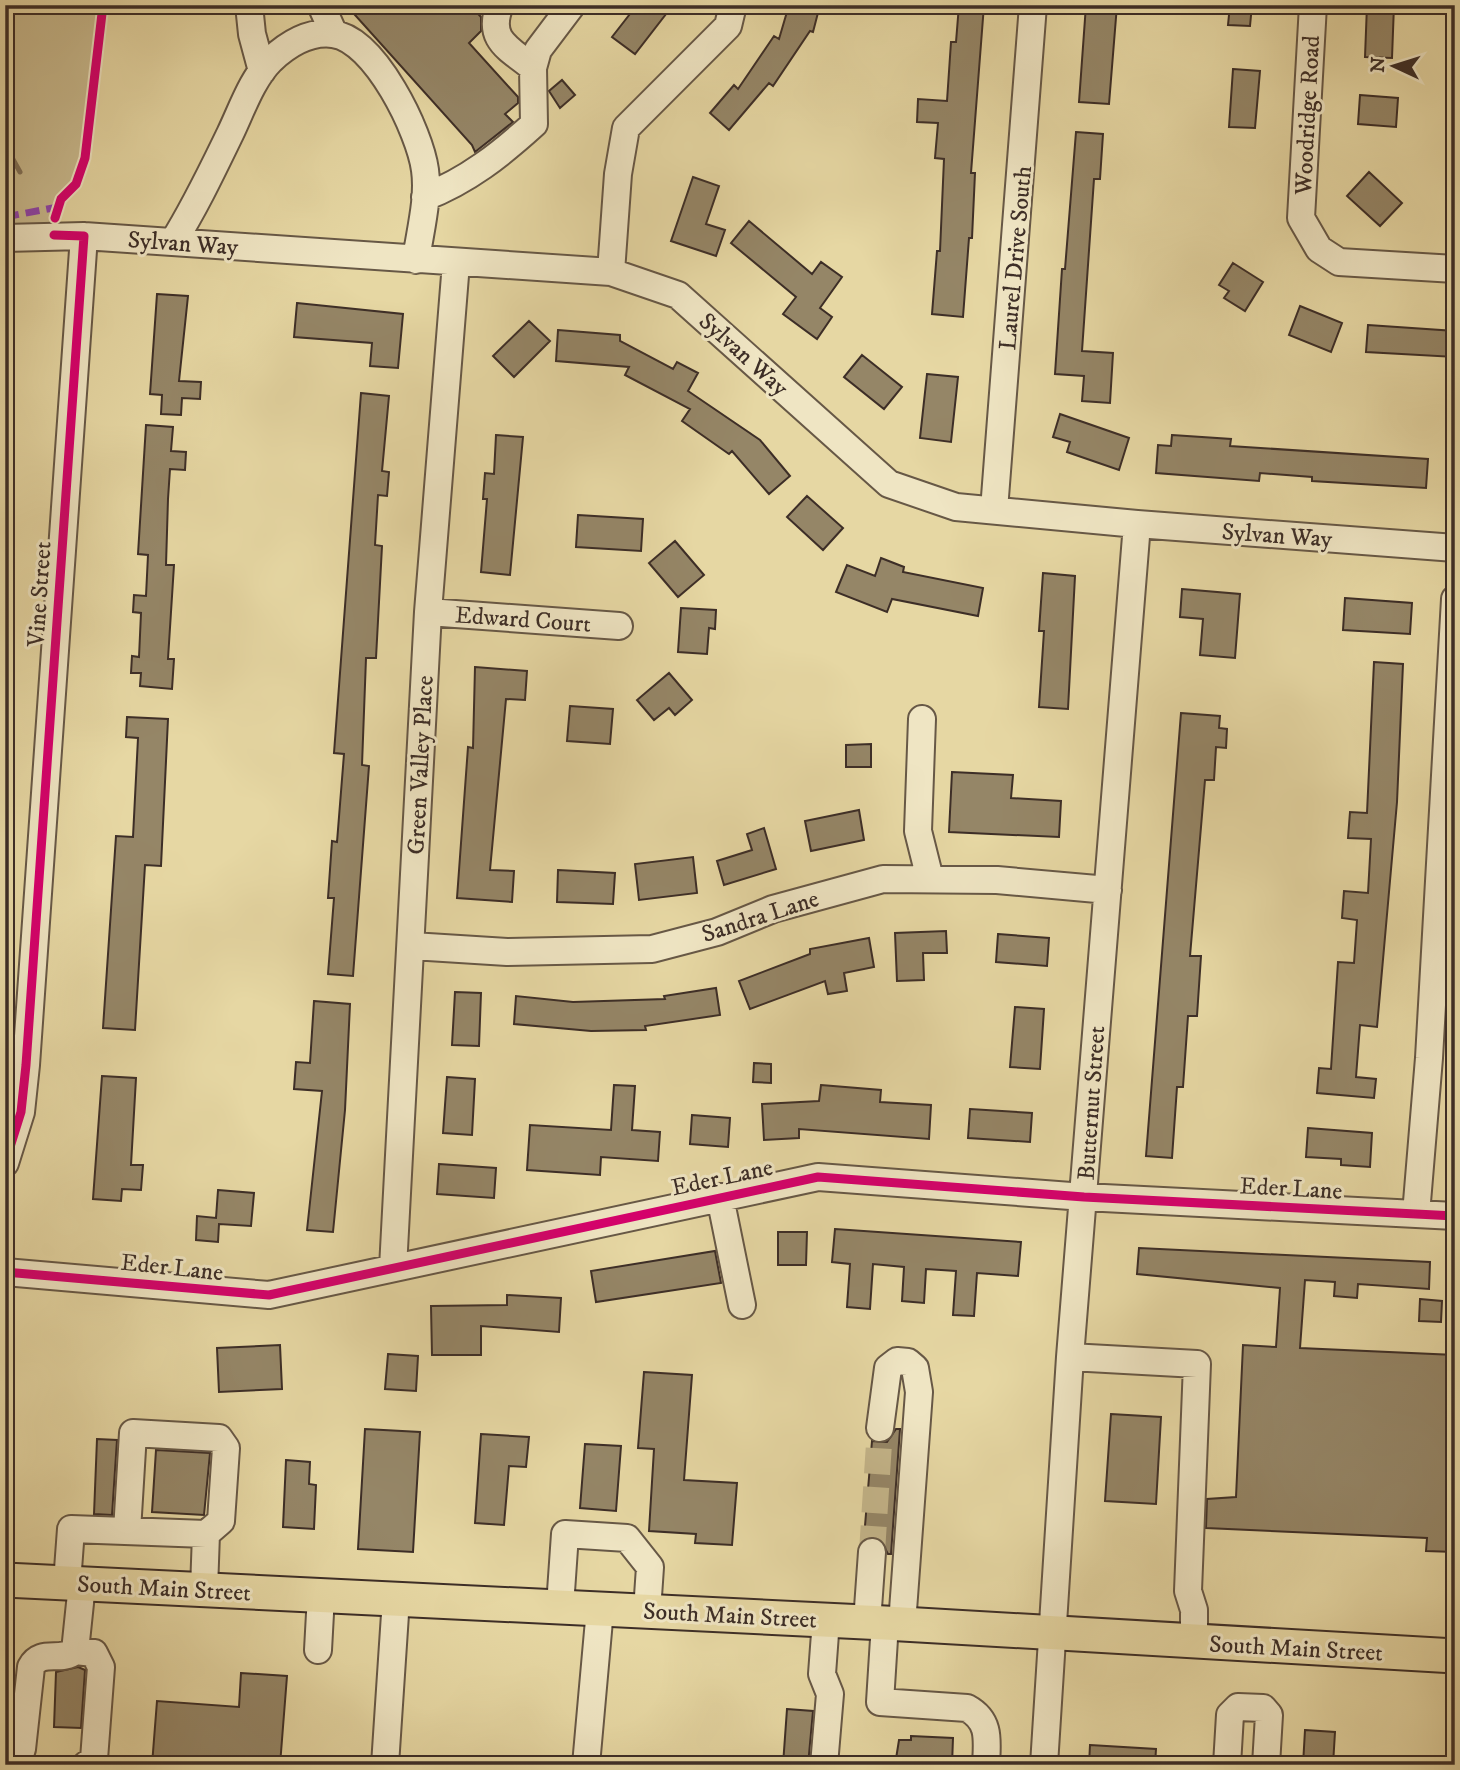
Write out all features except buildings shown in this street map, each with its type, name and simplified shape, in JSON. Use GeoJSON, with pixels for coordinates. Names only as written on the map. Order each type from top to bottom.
{"type":"FeatureCollection","features":[{"type":"Feature","properties":{"kind":"main road","name":"South Main Street"},"geometry":{"type":"LineString","coordinates":[[5,1580],[885,1623],[1194,1643],[1455,1656]]}},
{"type":"Feature","properties":{"kind":"street"},"geometry":{"type":"LineString","coordinates":[[248,5],[252,34],[262,71]]}},
{"type":"Feature","properties":{"kind":"street"},"geometry":{"type":"LineString","coordinates":[[321,5],[334,34]]}},
{"type":"Feature","properties":{"kind":"street"},"geometry":{"type":"LineString","coordinates":[[500,5],[494,20],[497,38],[533,68]]}},
{"type":"Feature","properties":{"kind":"street"},"geometry":{"type":"LineString","coordinates":[[425,197],[452,187],[473,173],[534,124],[533,68],[538,50],[572,5]]}},
{"type":"Feature","properties":{"kind":"street"},"geometry":{"type":"LineString","coordinates":[[611,272],[618,174],[626,128],[728,26],[733,5]]}},
{"type":"Feature","properties":{"kind":"street","name":"Laurel Drive South"},"geometry":{"type":"LineString","coordinates":[[994,510],[1033,5]]}},
{"type":"Feature","properties":{"kind":"street","name":"Woodridge Road"},"geometry":{"type":"LineString","coordinates":[[1313,5],[1301,218],[1319,249],[1339,262],[1455,268]]}},
{"type":"Feature","properties":{"kind":"street"},"geometry":{"type":"LineString","coordinates":[[173,242],[197,203],[262,71],[291,43],[309,36],[334,34],[352,42],[371,59],[396,95],[425,169],[425,197],[416,260]]}},
{"type":"Feature","properties":{"kind":"street","name":"Sylvan Way"},"geometry":{"type":"LineString","coordinates":[[5,238],[84,236],[611,272],[678,295],[889,484],[956,506],[1136,524],[1455,548]]}},
{"type":"Feature","properties":{"kind":"street","name":"Vine Street"},"geometry":{"type":"LineString","coordinates":[[5,1163],[21,1112],[26,1065],[84,236]]}},
{"type":"Feature","properties":{"kind":"street","name":"Green Valley Place"},"geometry":{"type":"LineString","coordinates":[[393,1268],[428,612],[456,263]]}},
{"type":"Feature","properties":{"kind":"street","name":"Butternut Street"},"geometry":{"type":"LineString","coordinates":[[1044,1765],[1070,1357],[1136,524]]}},
{"type":"Feature","properties":{"kind":"street"},"geometry":{"type":"LineString","coordinates":[[1416,1214],[1429,1059],[1455,599]]}},
{"type":"Feature","properties":{"kind":"street","name":"Edward Court"},"geometry":{"type":"LineString","coordinates":[[428,612],[619,626]]}},
{"type":"Feature","properties":{"kind":"street"},"geometry":{"type":"LineString","coordinates":[[922,719],[918,831],[930,879]]}},
{"type":"Feature","properties":{"kind":"street","name":"Sandra Lane"},"geometry":{"type":"LineString","coordinates":[[412,946],[507,952],[652,949],[717,932],[773,909],[883,879],[997,880],[1108,890]]}},
{"type":"Feature","properties":{"kind":"street","name":"Eder Lane"},"geometry":{"type":"LineString","coordinates":[[5,1272],[269,1295],[818,1177],[1084,1197],[1455,1216]]}},
{"type":"Feature","properties":{"kind":"street"},"geometry":{"type":"LineString","coordinates":[[720,1198],[742,1305]]}},
{"type":"Feature","properties":{"kind":"street"},"geometry":{"type":"LineString","coordinates":[[1070,1357],[1197,1364],[1188,1564],[1188,1591],[1194,1610],[1194,1643]]}},
{"type":"Feature","properties":{"kind":"street"},"geometry":{"type":"LineString","coordinates":[[880,1428],[888,1368],[897,1361],[908,1362],[915,1368],[918,1380],[917,1430],[885,1623],[880,1702],[967,1709],[977,1714],[988,1735],[986,1765]]}},
{"type":"Feature","properties":{"kind":"street"},"geometry":{"type":"LineString","coordinates":[[75,1651],[75,1583],[71,1529],[206,1534],[222,1521],[226,1448],[219,1438],[133,1433],[127,1531]]}},
{"type":"Feature","properties":{"kind":"street"},"geometry":{"type":"LineString","coordinates":[[204,1590],[206,1534]]}},
{"type":"Feature","properties":{"kind":"street"},"geometry":{"type":"LineString","coordinates":[[560,1606],[565,1534],[627,1538],[650,1567],[647,1611]]}},
{"type":"Feature","properties":{"kind":"street"},"geometry":{"type":"LineString","coordinates":[[872,1552],[885,1623]]}},
{"type":"Feature","properties":{"kind":"street"},"geometry":{"type":"LineString","coordinates":[[318,1650],[321,1595]]}},
{"type":"Feature","properties":{"kind":"street"},"geometry":{"type":"LineString","coordinates":[[386,1765],[396,1599]]}},
{"type":"Feature","properties":{"kind":"street"},"geometry":{"type":"LineString","coordinates":[[586,1765],[600,1609]]}},
{"type":"Feature","properties":{"kind":"street"},"geometry":{"type":"LineString","coordinates":[[824,1765],[830,1694],[822,1674],[825,1620]]}},
{"type":"Feature","properties":{"kind":"street"},"geometry":{"type":"LineString","coordinates":[[10,1751],[22,1749],[26,1735],[31,1667],[35,1660],[41,1656],[69,1655],[75,1651],[94,1653],[101,1667],[94,1759],[86,1765]]}},
{"type":"Feature","properties":{"kind":"street"},"geometry":{"type":"LineString","coordinates":[[1227,1765],[1230,1715],[1238,1707],[1263,1708],[1269,1715],[1266,1765]]}},
{"type":"Feature","properties":{"kind":"street"},"geometry":{"type":"LineString","coordinates":[[10,1751],[38,1765]]}},
{"type":"Feature","properties":{"kind":"shaded area"},"geometry":{"type":"Polygon","coordinates":[[[5,5],[103,5],[85,158],[76,184],[61,199],[54,235],[5,238],[5,5]]]}},
{"type":"Feature","properties":{"kind":"waterway"},"geometry":{"type":"LineString","coordinates":[[5,145],[20,172]]}},
{"type":"Feature","properties":{"kind":"tunnel"},"geometry":{"type":"LineString","coordinates":[[872,1552],[880,1428]]}},
{"type":"Feature","properties":{"kind":"marked path"},"geometry":{"type":"LineString","coordinates":[[5,217],[58,207]]}},
{"type":"Feature","properties":{"kind":"cycle path"},"geometry":{"type":"LineString","coordinates":[[55,218],[61,199],[76,184],[85,158],[103,5]]}},
{"type":"Feature","properties":{"kind":"cycle path"},"geometry":{"type":"LineString","coordinates":[[5,1163],[21,1112],[26,1065],[84,236],[54,235]]}},
{"type":"Feature","properties":{"kind":"cycle path"},"geometry":{"type":"LineString","coordinates":[[5,1272],[269,1295],[818,1177],[1084,1197],[1455,1216]]}}]}
